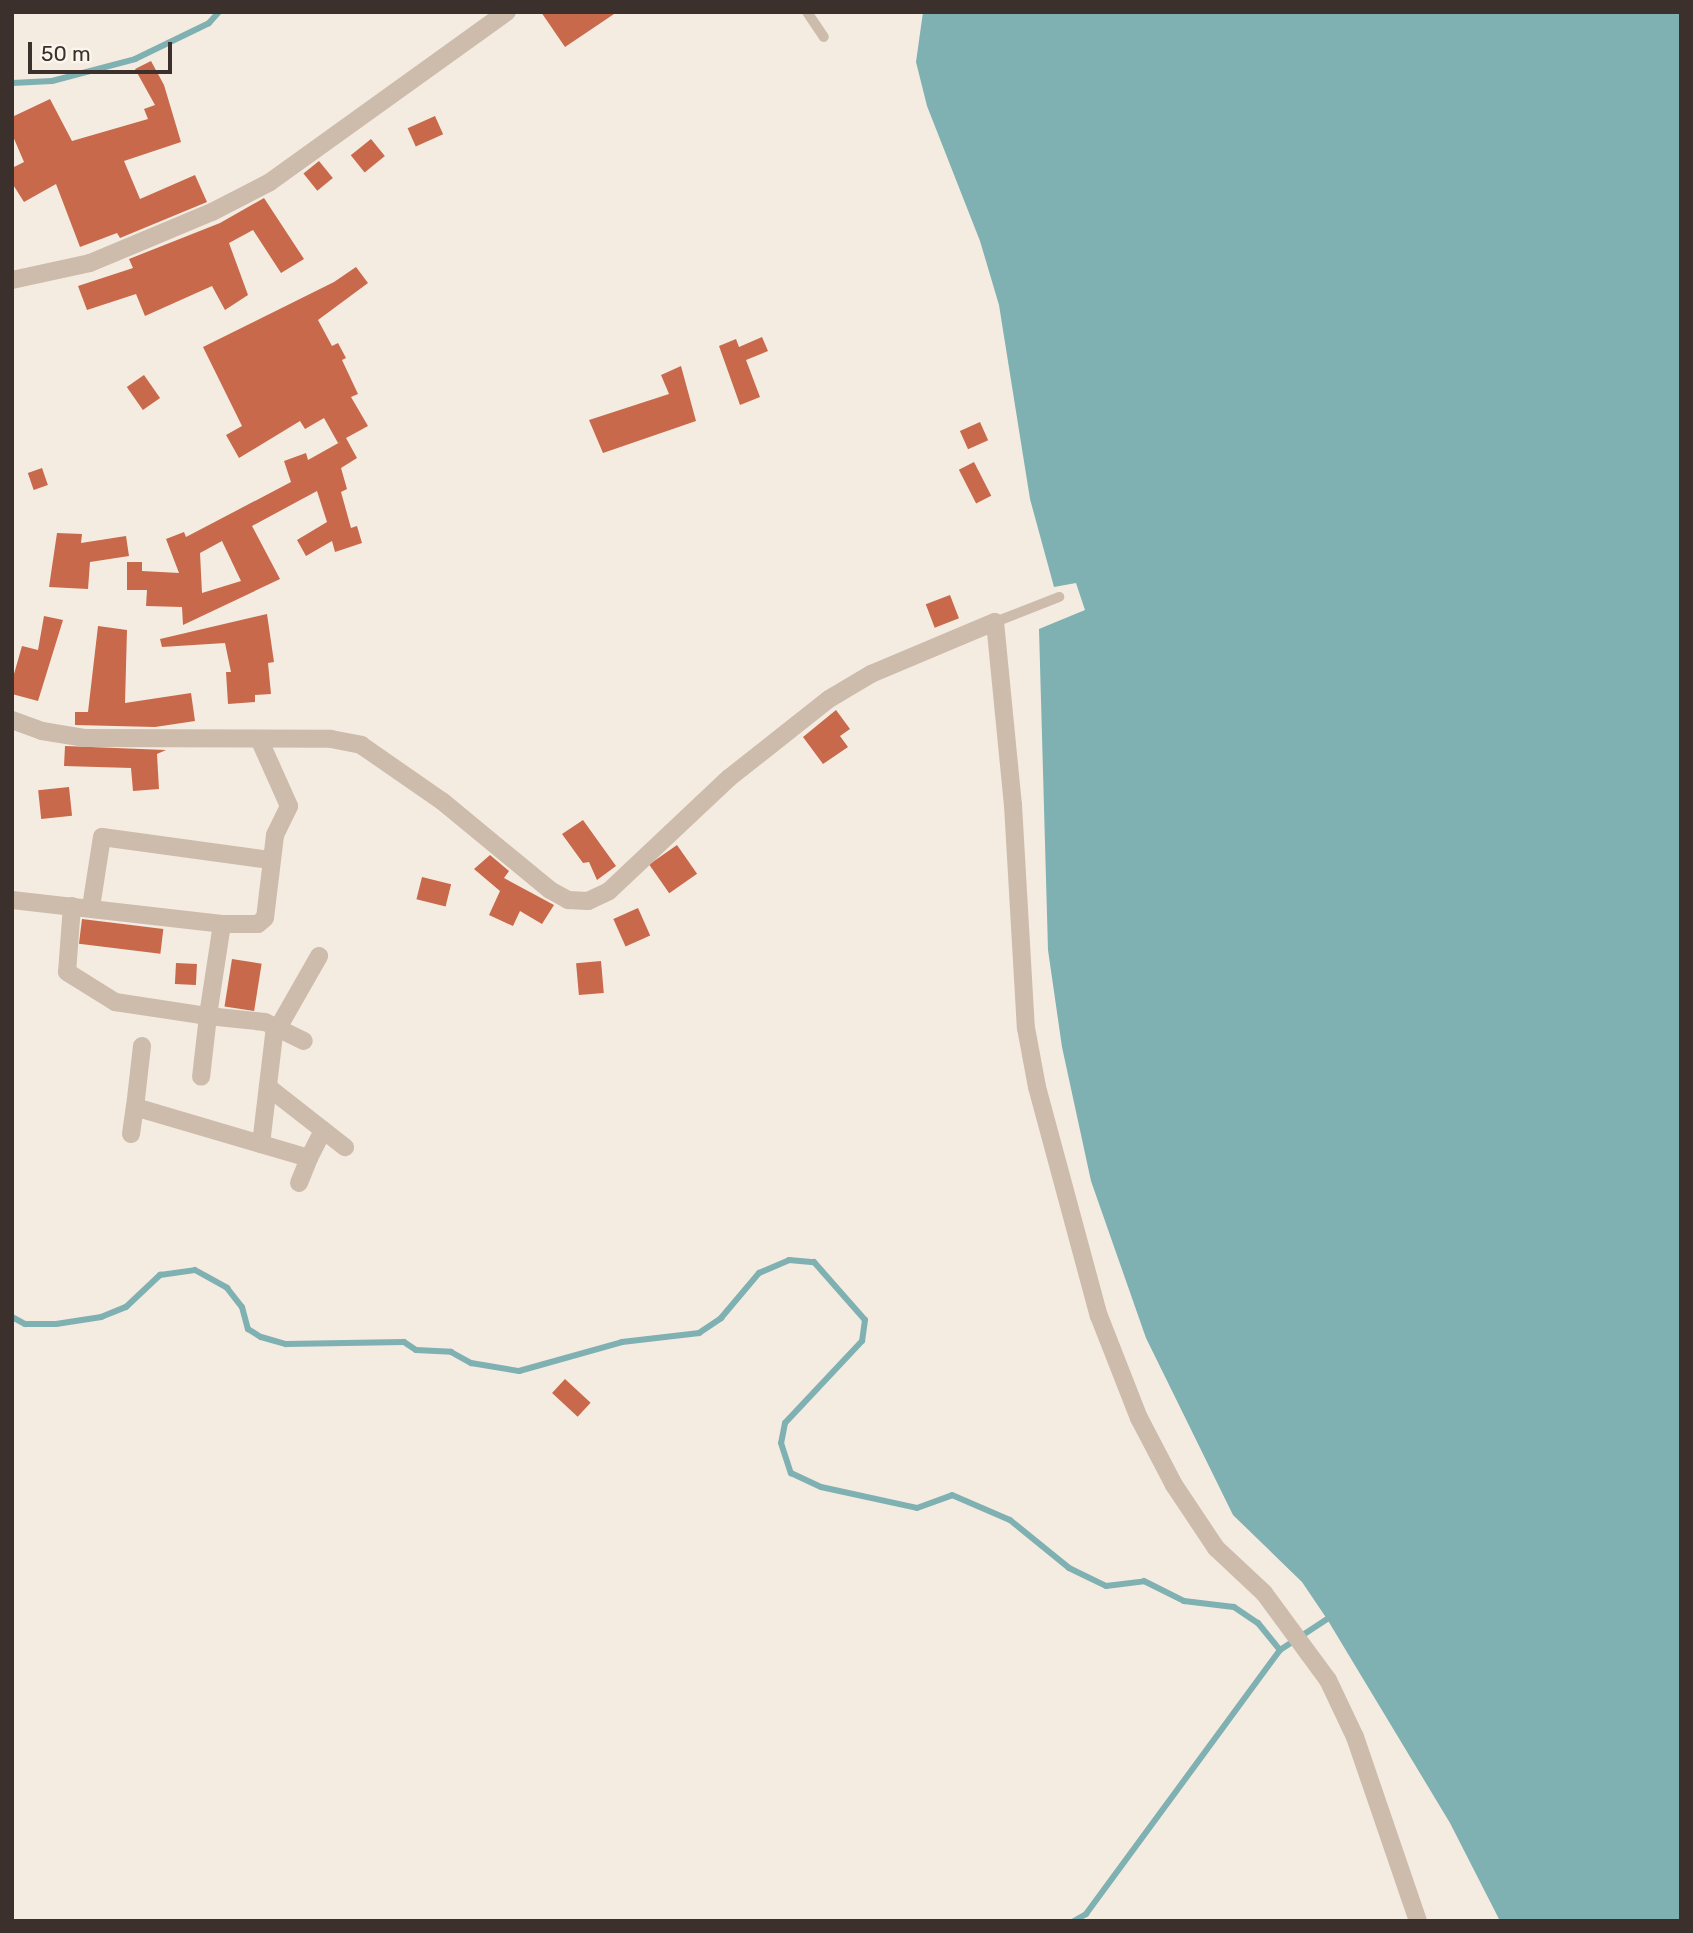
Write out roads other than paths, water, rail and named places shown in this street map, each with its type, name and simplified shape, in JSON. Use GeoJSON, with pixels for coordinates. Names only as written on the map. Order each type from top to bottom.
{"type":"FeatureCollection","features":[{"type":"Feature","properties":{"kind":"street"},"geometry":{"type":"LineString","coordinates":[[12,280],[90,263],[212,212],[270,182],[508,12]]}},
{"type":"Feature","properties":{"kind":"street"},"geometry":{"type":"LineString","coordinates":[[12,720],[42,732],[85,738],[331,739],[361,745],[442,801],[550,890],[568,900],[588,901],[608,891],[729,778],[829,699],[871,674],[995,622],[1013,805],[1026,1028],[1037,1087],[1089,1280],[1139,1418],[1174,1485],[1216,1548],[1264,1593],[1328,1680],[1355,1737],[1418,1921]]}},
{"type":"Feature","properties":{"kind":"street"},"geometry":{"type":"LineString","coordinates":[[12,900],[91,907],[222,925],[251,927],[265,918],[275,835],[289,806],[259,739]]}},
{"type":"Feature","properties":{"kind":"street"},"geometry":{"type":"LineString","coordinates":[[91,907],[102,836],[271,860]]}},
{"type":"Feature","properties":{"kind":"street"},"geometry":{"type":"LineString","coordinates":[[72,906],[67,972],[115,1002],[265,1022],[304,1041]]}},
{"type":"Feature","properties":{"kind":"street"},"geometry":{"type":"LineString","coordinates":[[201,1077],[222,925]]}},
{"type":"Feature","properties":{"kind":"street"},"geometry":{"type":"LineString","coordinates":[[261,1144],[274,1035],[280,1029],[319,956]]}},
{"type":"Feature","properties":{"kind":"street"},"geometry":{"type":"LineString","coordinates":[[131,1134],[142,1046]]}},
{"type":"Feature","properties":{"kind":"street"},"geometry":{"type":"LineString","coordinates":[[268,1087],[345,1147]]}},
{"type":"Feature","properties":{"kind":"street"},"geometry":{"type":"LineString","coordinates":[[135,1107],[309,1158]]}},
{"type":"Feature","properties":{"kind":"street"},"geometry":{"type":"LineString","coordinates":[[299,1183],[323,1130]]}},
{"type":"Feature","properties":{"kind":"lane"},"geometry":{"type":"LineString","coordinates":[[807,12],[824,37]]}},
{"type":"Feature","properties":{"kind":"lane"},"geometry":{"type":"LineString","coordinates":[[995,622],[1059,597]]}},
{"type":"Feature","properties":{"kind":"water"},"geometry":{"type":"Polygon","coordinates":[[[923,12],[1681,12],[1681,1921],[1500,1921],[1450,1823],[1327,1619],[1302,1582],[1233,1515],[1146,1338],[1091,1181],[1062,1047],[1048,950],[1039,629],[1085,610],[1076,583],[1054,587],[1030,499],[999,305],[980,241],[927,106],[916,62],[923,12]]]}},
{"type":"Feature","properties":{"kind":"waterway"},"geometry":{"type":"LineString","coordinates":[[12,83],[52,81],[135,59],[209,23],[219,12]]}},
{"type":"Feature","properties":{"kind":"waterway"},"geometry":{"type":"LineString","coordinates":[[12,1317],[25,1324],[56,1324],[101,1317],[126,1307],[160,1275],[195,1270],[227,1288],[242,1307],[248,1329],[261,1337],[286,1344],[404,1342],[416,1350],[451,1352],[471,1363],[519,1371],[622,1342],[699,1333],[721,1318],[759,1273],[789,1260],[814,1262],[865,1320],[862,1341],[785,1423],[781,1443],[791,1473],[821,1487],[917,1508],[952,1495],[1010,1520],[1069,1568],[1106,1586],[1144,1581],[1184,1601],[1234,1607],[1258,1623],[1280,1650]]}},
{"type":"Feature","properties":{"kind":"waterway"},"geometry":{"type":"LineString","coordinates":[[1074,1921],[1086,1914],[1280,1650],[1327,1619]]}}]}
